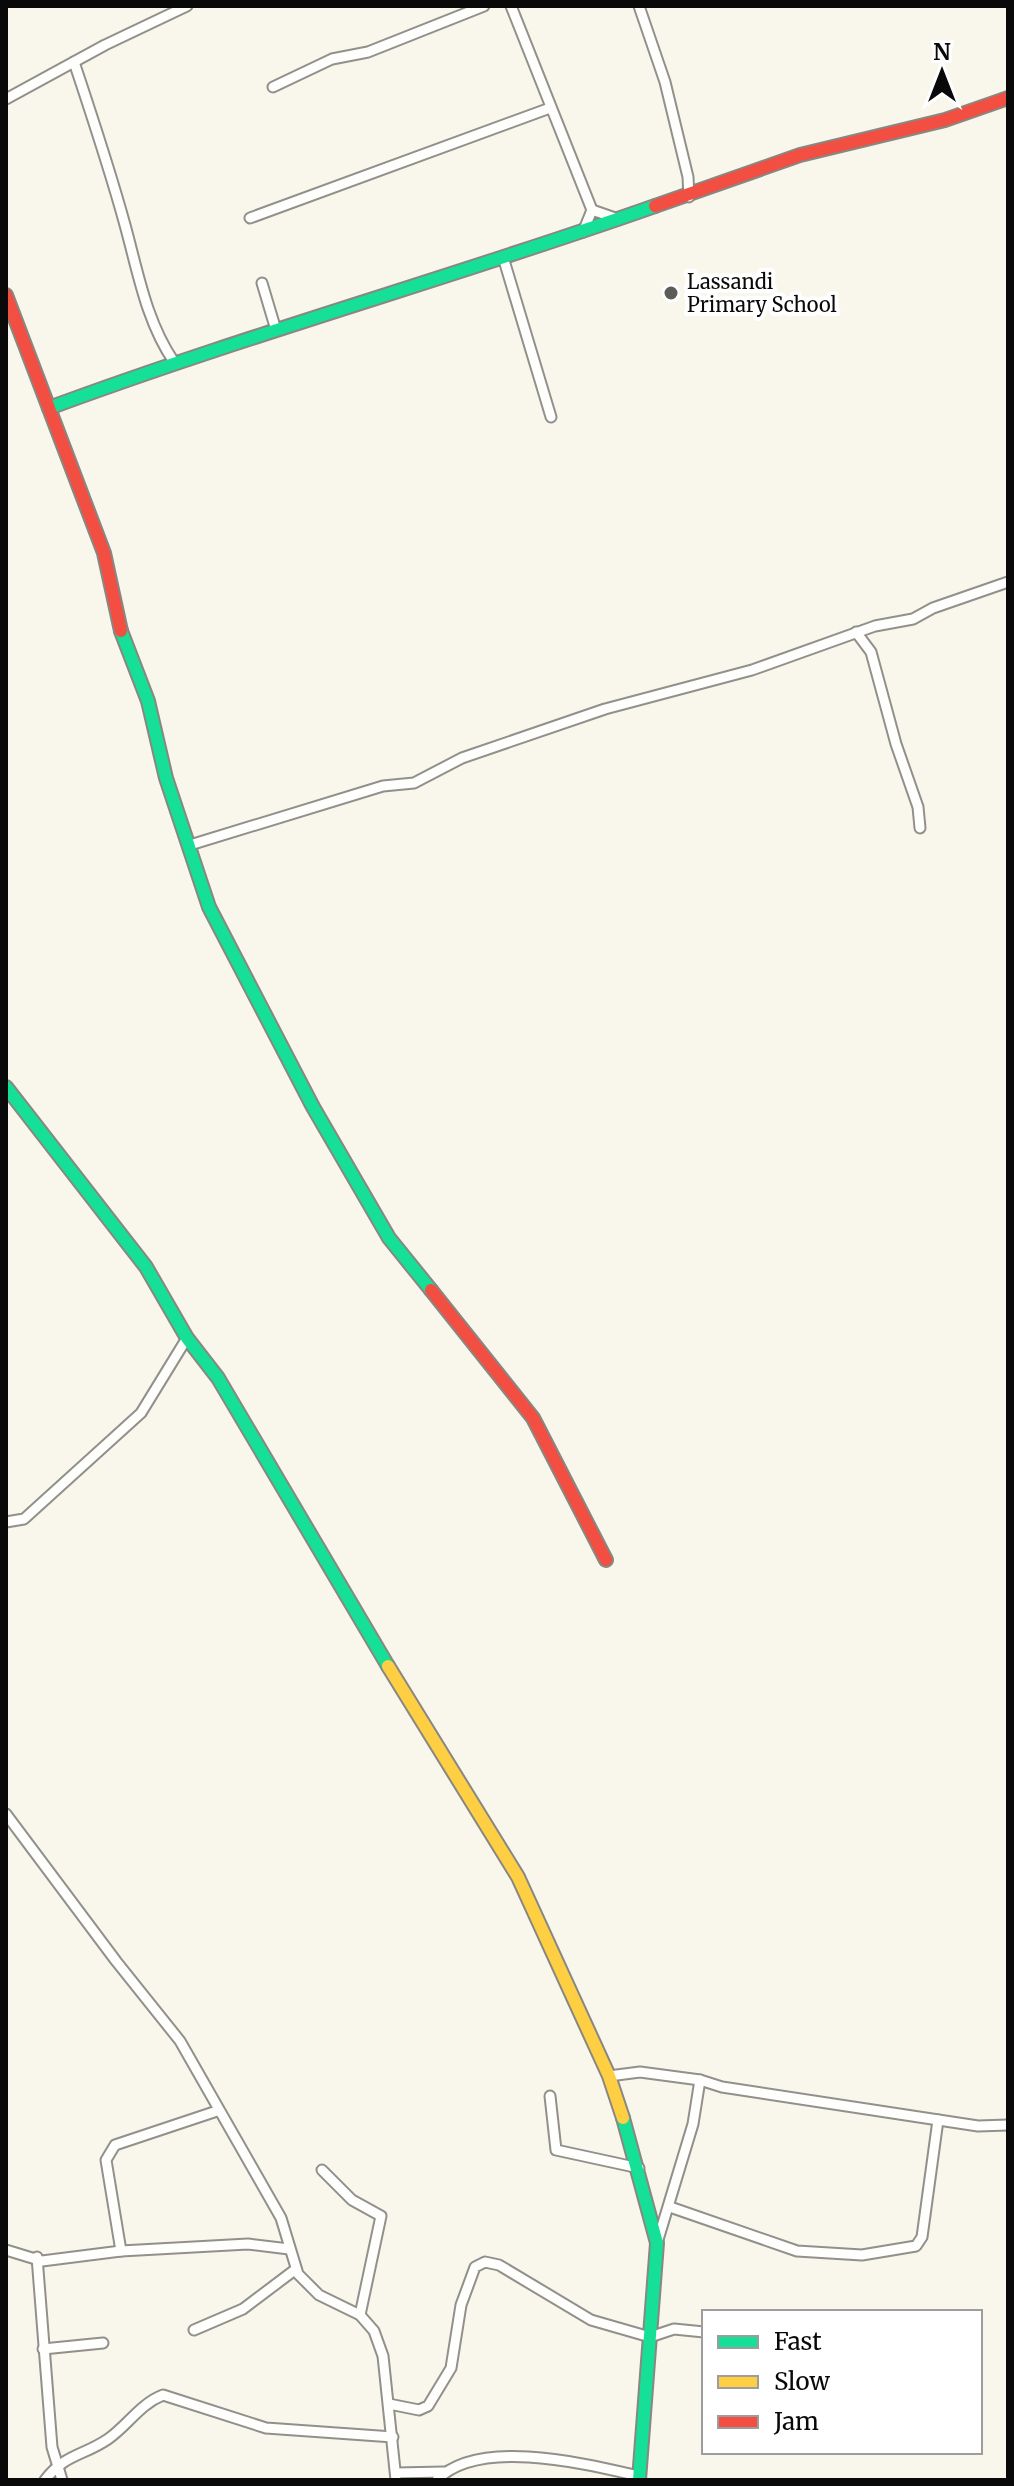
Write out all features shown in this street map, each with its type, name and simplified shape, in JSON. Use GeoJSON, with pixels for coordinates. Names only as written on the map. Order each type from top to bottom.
{"type":"FeatureCollection","features":[{"type":"Feature","properties":{"kind":"street"},"geometry":{"type":"LineString","coordinates":[[6,99],[187,6]]}},
{"type":"Feature","properties":{"kind":"street"},"geometry":{"type":"LineString","coordinates":[[273,87],[332,59],[368,52],[484,6]]}},
{"type":"Feature","properties":{"kind":"street"},"geometry":{"type":"LineString","coordinates":[[511,6],[592,210],[583,232]]}},
{"type":"Feature","properties":{"kind":"street"},"geometry":{"type":"LineString","coordinates":[[639,6],[665,82],[688,177],[689,197]]}},
{"type":"Feature","properties":{"kind":"street"},"geometry":{"type":"LineString","coordinates":[[74,62],[146,302],[161,342],[174,362]]}},
{"type":"Feature","properties":{"kind":"street"},"geometry":{"type":"LineString","coordinates":[[49,408],[174,362],[689,197],[800,155],[945,120],[1008,98]]}},
{"type":"Feature","properties":{"kind":"street"},"geometry":{"type":"LineString","coordinates":[[250,218],[550,108]]}},
{"type":"Feature","properties":{"kind":"street"},"geometry":{"type":"LineString","coordinates":[[592,210],[620,220]]}},
{"type":"Feature","properties":{"kind":"street"},"geometry":{"type":"LineString","coordinates":[[503,257],[551,417]]}},
{"type":"Feature","properties":{"kind":"street"},"geometry":{"type":"LineString","coordinates":[[262,283],[276,330]]}},
{"type":"Feature","properties":{"kind":"street"},"geometry":{"type":"LineString","coordinates":[[6,295],[104,553],[125,644],[148,701],[166,778],[209,907],[313,1107],[381,1225],[459,1329],[533,1418],[606,1560]]}},
{"type":"Feature","properties":{"kind":"street"},"geometry":{"type":"LineString","coordinates":[[190,845],[383,786],[414,783],[462,758],[605,709],[752,670],[856,632],[913,619],[933,608],[1008,582]]}},
{"type":"Feature","properties":{"kind":"street"},"geometry":{"type":"LineString","coordinates":[[856,632],[871,652],[896,744],[918,807],[920,828]]}},
{"type":"Feature","properties":{"kind":"street"},"geometry":{"type":"LineString","coordinates":[[6,1087],[146,1267],[187,1338],[218,1378],[364,1627],[518,1877],[609,2076],[639,2168],[657,2243]]}},
{"type":"Feature","properties":{"kind":"street"},"geometry":{"type":"LineString","coordinates":[[6,1522],[24,1519],[141,1413],[187,1338]]}},
{"type":"Feature","properties":{"kind":"street"},"geometry":{"type":"LineString","coordinates":[[6,1814],[180,2041],[217,2111],[281,2218],[296,2269],[319,2295],[360,2315],[374,2331],[383,2356],[396,2477],[441,2476],[462,2463],[486,2458],[570,2460],[639,2478],[657,2243],[693,2124],[700,2080]]}},
{"type":"Feature","properties":{"kind":"street"},"geometry":{"type":"LineString","coordinates":[[609,2076],[640,2072],[978,2126],[1008,2125]]}},
{"type":"Feature","properties":{"kind":"street"},"geometry":{"type":"LineString","coordinates":[[550,2096],[556,2150],[639,2168]]}},
{"type":"Feature","properties":{"kind":"street"},"geometry":{"type":"LineString","coordinates":[[121,2251],[106,2160],[109,2151],[115,2145],[217,2111]]}},
{"type":"Feature","properties":{"kind":"street"},"geometry":{"type":"LineString","coordinates":[[670,2207],[797,2251],[862,2255],[916,2246],[922,2237],[938,2120]]}},
{"type":"Feature","properties":{"kind":"street"},"geometry":{"type":"LineString","coordinates":[[322,2170],[352,2200],[381,2216],[360,2315]]}},
{"type":"Feature","properties":{"kind":"street"},"geometry":{"type":"LineString","coordinates":[[6,2250],[42,2261],[121,2251],[248,2244],[289,2249]]}},
{"type":"Feature","properties":{"kind":"street"},"geometry":{"type":"LineString","coordinates":[[37,2257],[55,2466],[62,2480]]}},
{"type":"Feature","properties":{"kind":"street"},"geometry":{"type":"LineString","coordinates":[[389,2404],[419,2410],[428,2406],[451,2368],[465,2290],[480,2264],[499,2265],[591,2320],[650,2337],[674,2329],[702,2332]]}},
{"type":"Feature","properties":{"kind":"street"},"geometry":{"type":"LineString","coordinates":[[194,2330],[243,2309],[296,2269]]}},
{"type":"Feature","properties":{"kind":"street"},"geometry":{"type":"LineString","coordinates":[[43,2349],[103,2343]]}},
{"type":"Feature","properties":{"kind":"street"},"geometry":{"type":"LineString","coordinates":[[45,2480],[55,2466],[109,2438],[138,2411],[163,2395],[266,2428],[393,2437]]}},
{"type":"Feature","properties":{"kind":"traffic: fast"},"geometry":{"type":"LineString","coordinates":[[49,408],[200,355],[655,206]]}},
{"type":"Feature","properties":{"kind":"traffic: fast"},"geometry":{"type":"LineString","coordinates":[[121,631],[148,701],[166,778],[209,907],[313,1107],[389,1238],[431,1290]]}},
{"type":"Feature","properties":{"kind":"traffic: fast"},"geometry":{"type":"LineString","coordinates":[[6,1087],[146,1267],[187,1338],[218,1378],[388,1666]]}},
{"type":"Feature","properties":{"kind":"traffic: fast"},"geometry":{"type":"LineString","coordinates":[[623,2118],[657,2243],[639,2480]]}},
{"type":"Feature","properties":{"kind":"traffic: slow"},"geometry":{"type":"LineString","coordinates":[[388,1666],[518,1877],[609,2076],[623,2118]]}},
{"type":"Feature","properties":{"kind":"traffic: jam"},"geometry":{"type":"LineString","coordinates":[[655,206],[800,155],[945,120],[1008,98]]}},
{"type":"Feature","properties":{"kind":"traffic: jam"},"geometry":{"type":"LineString","coordinates":[[6,295],[104,553],[121,631]]}},
{"type":"Feature","properties":{"kind":"traffic: jam"},"geometry":{"type":"LineString","coordinates":[[431,1290],[533,1418],[606,1560]]}},
{"type":"Feature","properties":{"kind":"place","name":"Lassandi Primary School"},"geometry":{"type":"Point","coordinates":[671,293]}}]}
